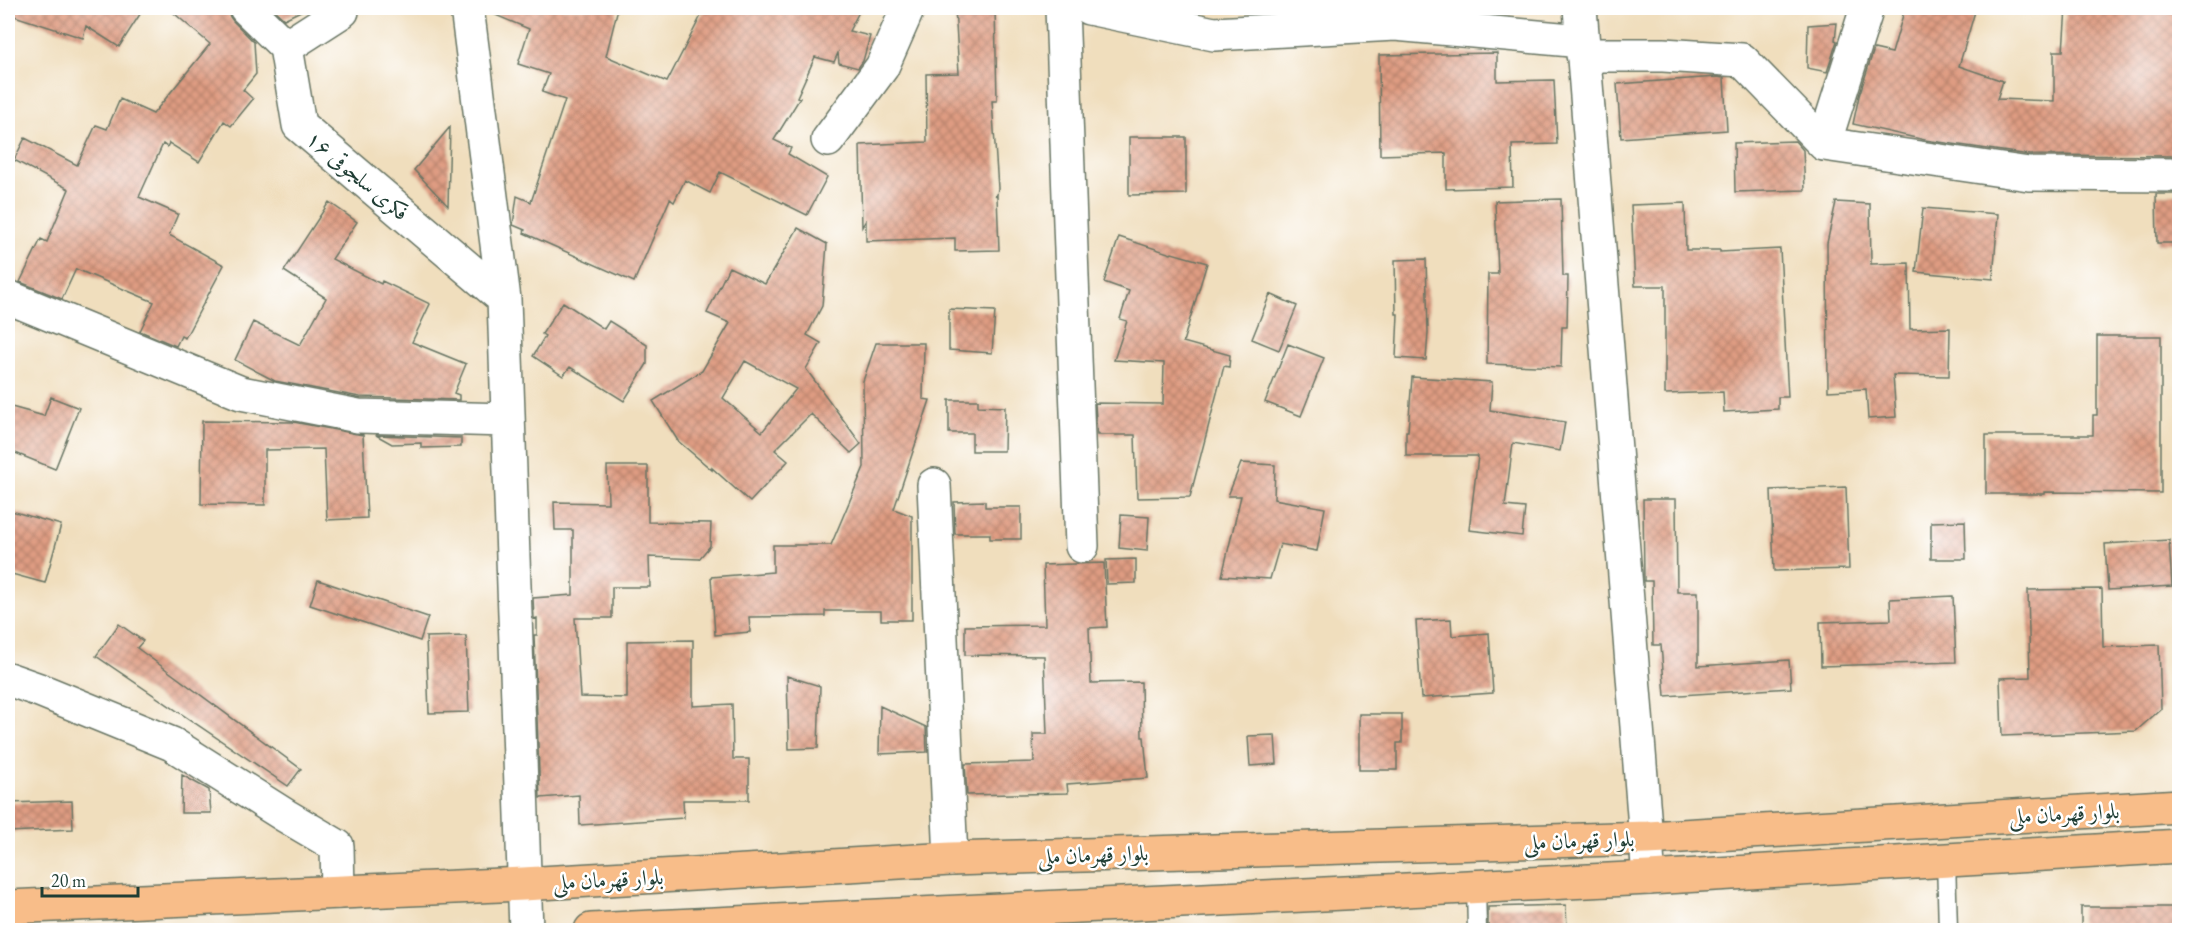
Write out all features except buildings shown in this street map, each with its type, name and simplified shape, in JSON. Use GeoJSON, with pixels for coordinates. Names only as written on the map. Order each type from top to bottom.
{"type":"FeatureCollection","features":[{"type":"Feature","properties":{"kind":"highway","name":"بلوار قهرمان ملی"},"geometry":{"type":"LineString","coordinates":[[8,907],[524,884],[951,859],[1648,838],[2180,806]]}},
{"type":"Feature","properties":{"kind":"highway","name":"بلوار قهرمان ملی"},"geometry":{"type":"LineString","coordinates":[[591,930],[1649,878],[2180,846]]}},
{"type":"Feature","properties":{"kind":"street"},"geometry":{"type":"LineString","coordinates":[[246,8],[285,47],[342,11],[342,8]]}},
{"type":"Feature","properties":{"kind":"street"},"geometry":{"type":"LineString","coordinates":[[467,8],[504,299],[526,930]]}},
{"type":"Feature","properties":{"kind":"street"},"geometry":{"type":"LineString","coordinates":[[828,140],[882,67],[908,8]]}},
{"type":"Feature","properties":{"kind":"street"},"geometry":{"type":"LineString","coordinates":[[1062,8],[1082,546]]}},
{"type":"Feature","properties":{"kind":"street"},"geometry":{"type":"LineString","coordinates":[[1089,8],[1214,34],[1395,24],[1582,48],[1742,60],[1824,144],[2029,174],[2180,175]]}},
{"type":"Feature","properties":{"kind":"street"},"geometry":{"type":"LineString","coordinates":[[1580,8],[1648,838],[1649,878]]}},
{"type":"Feature","properties":{"kind":"street"},"geometry":{"type":"LineString","coordinates":[[1824,144],[1867,8]]}},
{"type":"Feature","properties":{"kind":"street","name":"فکری سلجوقی ۱۶"},"geometry":{"type":"LineString","coordinates":[[285,47],[298,125],[504,299]]}},
{"type":"Feature","properties":{"kind":"street"},"geometry":{"type":"LineString","coordinates":[[8,297],[241,393],[358,416],[507,420]]}},
{"type":"Feature","properties":{"kind":"street"},"geometry":{"type":"LineString","coordinates":[[934,485],[951,859]]}},
{"type":"Feature","properties":{"kind":"street"},"geometry":{"type":"LineString","coordinates":[[8,679],[172,744],[337,846],[338,892]]}},
{"type":"Feature","properties":{"kind":"lane"},"geometry":{"type":"LineString","coordinates":[[1946,860],[1948,930]]}},
{"type":"Feature","properties":{"kind":"lane"},"geometry":{"type":"LineString","coordinates":[[1476,886],[1477,930]]}}]}
